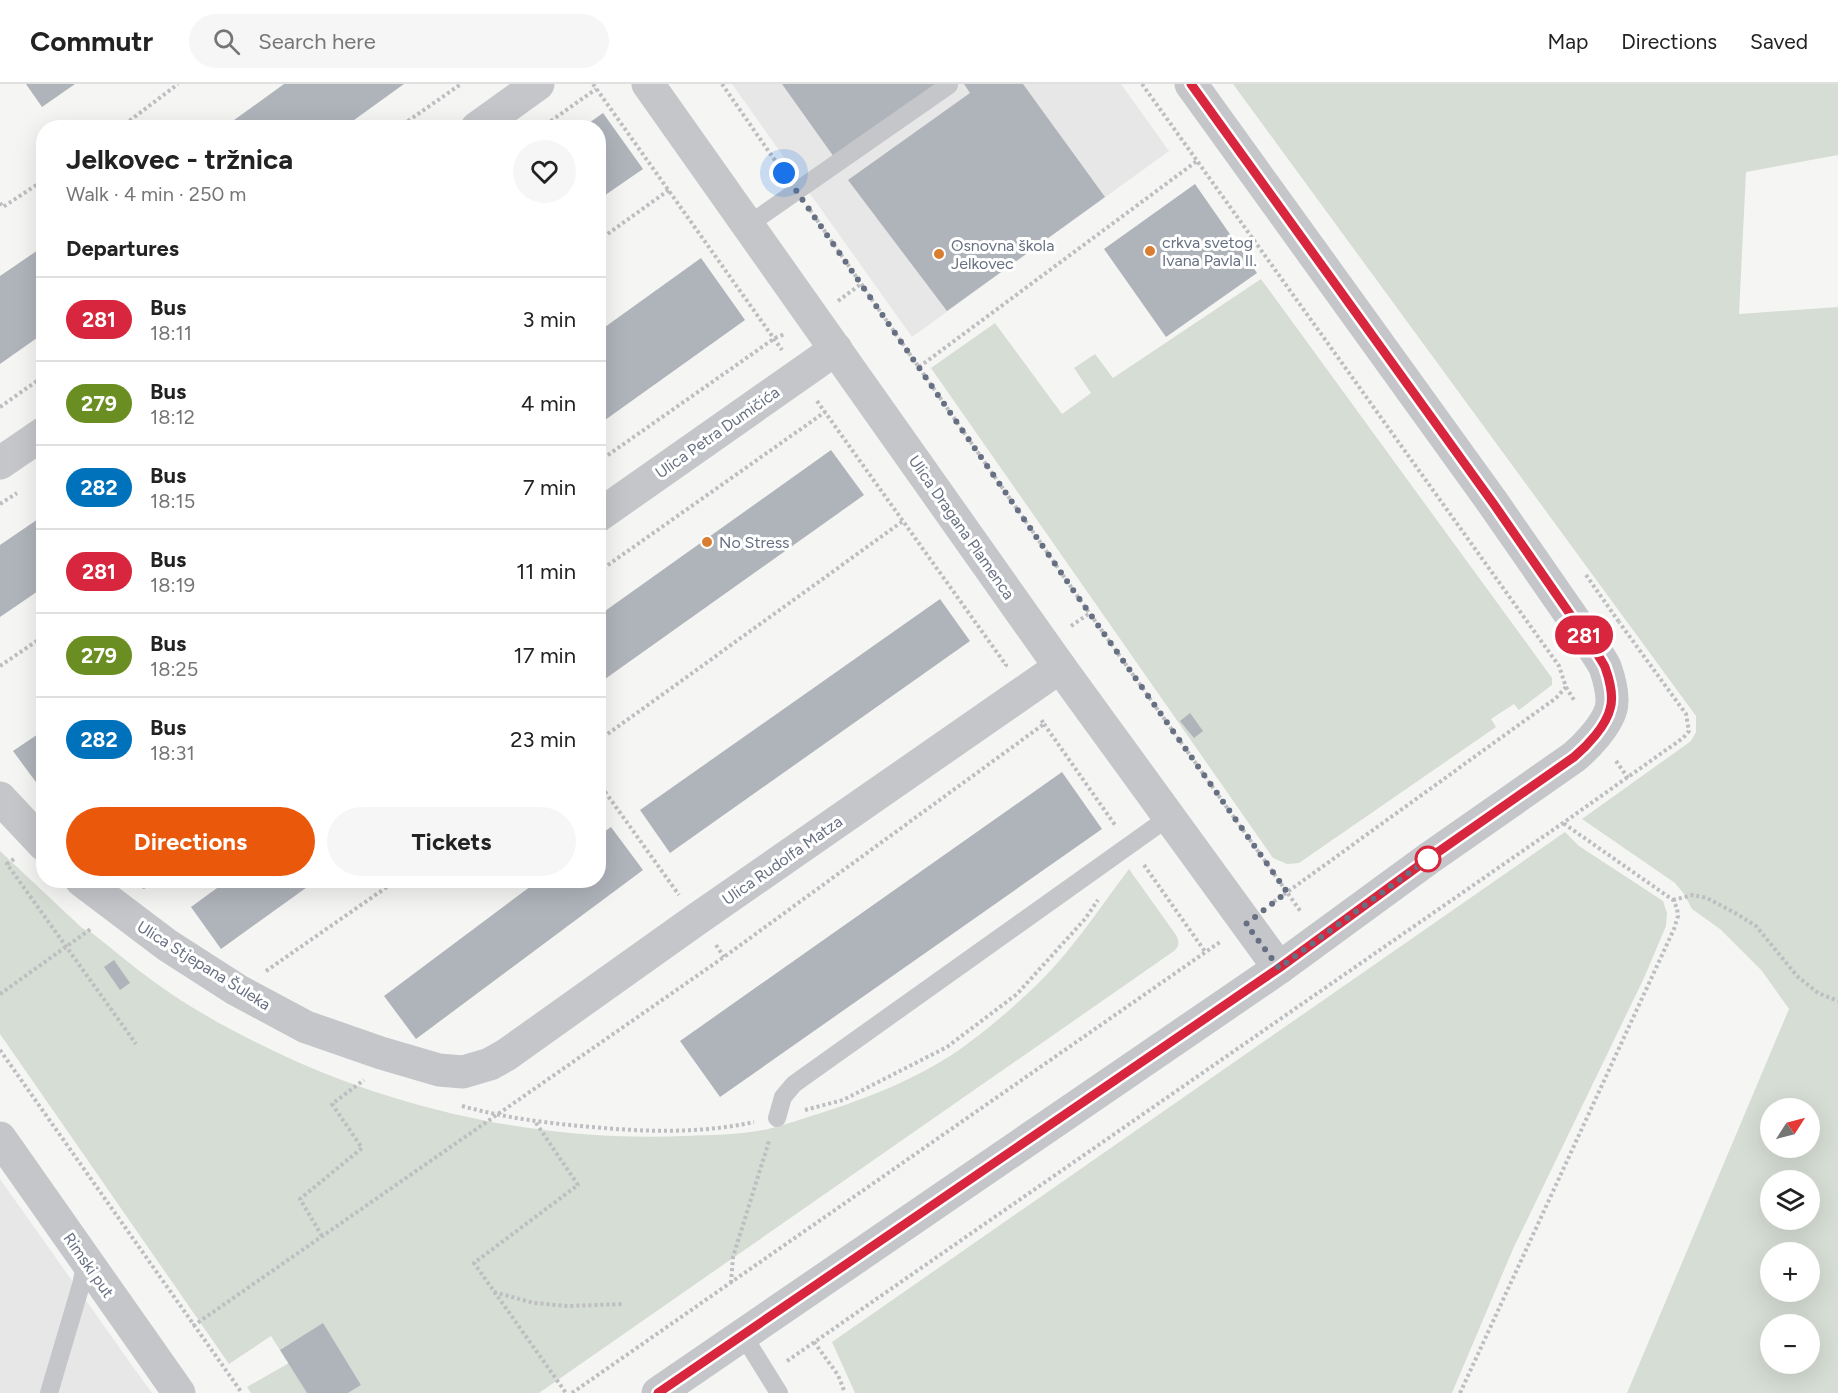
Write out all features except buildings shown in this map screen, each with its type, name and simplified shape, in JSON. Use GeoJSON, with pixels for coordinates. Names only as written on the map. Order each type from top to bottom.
{"type":"FeatureCollection","features":[{"type":"Feature","properties":{"kind":"street"},"geometry":{"type":"LineString","coordinates":[[488,120],[538,84]]}},
{"type":"Feature","properties":{"kind":"street","name":"Ulica Dragana Plamenca"},"geometry":{"type":"LineString","coordinates":[[648,84],[1060,667],[1279,968]]}},
{"type":"Feature","properties":{"kind":"street"},"geometry":{"type":"LineString","coordinates":[[658,1393],[1279,968],[1428,859],[1574,757],[1593,739],[1611,708],[1610,687],[1604,667],[1590,643],[1493,503],[1191,84]]}},
{"type":"Feature","properties":{"kind":"street","name":"Ulica Petra Dumičića"},"geometry":{"type":"LineString","coordinates":[[606,510],[836,349]]}},
{"type":"Feature","properties":{"kind":"street"},"geometry":{"type":"LineString","coordinates":[[0,463],[36,438]]}},
{"type":"Feature","properties":{"kind":"street","name":"Ulica Rudolfa Matza"},"geometry":{"type":"LineString","coordinates":[[506,1055],[706,912],[1060,667]]}},
{"type":"Feature","properties":{"kind":"street"},"geometry":{"type":"LineString","coordinates":[[0,798],[31,850]]}},
{"type":"Feature","properties":{"kind":"street","name":"Ulica Stjepana Šuleka"},"geometry":{"type":"LineString","coordinates":[[93,888],[167,945],[237,990],[306,1027],[439,1070],[463,1072],[490,1064],[506,1055]]}},
{"type":"Feature","properties":{"kind":"street","name":"Rimski put"},"geometry":{"type":"LineString","coordinates":[[0,1138],[174,1390]]}},
{"type":"Feature","properties":{"kind":"lane"},"geometry":{"type":"LineString","coordinates":[[748,225],[949,85]]}},
{"type":"Feature","properties":{"kind":"lane"},"geometry":{"type":"LineString","coordinates":[[777,1118],[783,1097],[794,1084],[1169,817]]}},
{"type":"Feature","properties":{"kind":"lane"},"geometry":{"type":"LineString","coordinates":[[49,1393],[86,1261]]}},
{"type":"Feature","properties":{"kind":"lane"},"geometry":{"type":"LineString","coordinates":[[743,1335],[779,1393]]}},
{"type":"Feature","properties":{"kind":"path"},"geometry":{"type":"LineString","coordinates":[[131,120],[178,84]]}},
{"type":"Feature","properties":{"kind":"path"},"geometry":{"type":"LineString","coordinates":[[409,120],[461,84]]}},
{"type":"Feature","properties":{"kind":"path"},"geometry":{"type":"LineString","coordinates":[[593,84],[775,338]]}},
{"type":"Feature","properties":{"kind":"path"},"geometry":{"type":"LineString","coordinates":[[722,84],[1090,614],[1287,892]]}},
{"type":"Feature","properties":{"kind":"path"},"geometry":{"type":"LineString","coordinates":[[1142,84],[1559,666],[1566,687],[1574,700]]}},
{"type":"Feature","properties":{"kind":"path"},"geometry":{"type":"LineString","coordinates":[[552,120],[596,89]]}},
{"type":"Feature","properties":{"kind":"path"},"geometry":{"type":"LineString","coordinates":[[919,367],[1197,161]]}},
{"type":"Feature","properties":{"kind":"path"},"geometry":{"type":"LineString","coordinates":[[0,203],[2,208],[36,185]]}},
{"type":"Feature","properties":{"kind":"path"},"geometry":{"type":"LineString","coordinates":[[606,235],[669,190]]}},
{"type":"Feature","properties":{"kind":"path"},"geometry":{"type":"LineString","coordinates":[[836,302],[861,284]]}},
{"type":"Feature","properties":{"kind":"path"},"geometry":{"type":"LineString","coordinates":[[606,456],[775,338],[794,330]]}},
{"type":"Feature","properties":{"kind":"path"},"geometry":{"type":"LineString","coordinates":[[0,407],[36,382]]}},
{"type":"Feature","properties":{"kind":"path"},"geometry":{"type":"LineString","coordinates":[[813,395],[1006,665]]}},
{"type":"Feature","properties":{"kind":"path"},"geometry":{"type":"LineString","coordinates":[[606,566],[825,412]]}},
{"type":"Feature","properties":{"kind":"path"},"geometry":{"type":"LineString","coordinates":[[606,735],[903,521]]}},
{"type":"Feature","properties":{"kind":"path"},"geometry":{"type":"LineString","coordinates":[[1066,630],[1090,614]]}},
{"type":"Feature","properties":{"kind":"path"},"geometry":{"type":"LineString","coordinates":[[782,1365],[1678,742],[1689,730],[1686,714],[1619,622]]}},
{"type":"Feature","properties":{"kind":"path"},"geometry":{"type":"LineString","coordinates":[[0,666],[36,641]]}},
{"type":"Feature","properties":{"kind":"path"},"geometry":{"type":"LineString","coordinates":[[572,1393],[1246,924],[1556,698],[1566,687]]}},
{"type":"Feature","properties":{"kind":"path"},"geometry":{"type":"LineString","coordinates":[[1034,710],[1206,952]]}},
{"type":"Feature","properties":{"kind":"path"},"geometry":{"type":"LineString","coordinates":[[193,1326],[724,957],[1044,724]]}},
{"type":"Feature","properties":{"kind":"path"},"geometry":{"type":"LineString","coordinates":[[1616,760],[1628,778]]}},
{"type":"Feature","properties":{"kind":"path"},"geometry":{"type":"LineString","coordinates":[[606,793],[684,902]]}},
{"type":"Feature","properties":{"kind":"path"},"geometry":{"type":"LineString","coordinates":[[1460,1393],[1678,916],[1673,900],[1653,884],[1628,870],[1563,824]]}},
{"type":"Feature","properties":{"kind":"path"},"geometry":{"type":"LineString","coordinates":[[31,850],[7,864],[136,1044]]}},
{"type":"Feature","properties":{"kind":"path"},"geometry":{"type":"LineString","coordinates":[[265,972],[386,888]]}},
{"type":"Feature","properties":{"kind":"path"},"geometry":{"type":"LineString","coordinates":[[1673,900],[1693,895],[1707,898],[1737,914],[1756,926],[1797,976],[1818,993],[1838,1001]]}},
{"type":"Feature","properties":{"kind":"path"},"geometry":{"type":"LineString","coordinates":[[453,1104],[496,1116],[535,1122],[653,1131],[729,1128],[843,1100],[947,1047],[1017,994],[1085,919],[1099,899]]}},
{"type":"Feature","properties":{"kind":"path"},"geometry":{"type":"LineString","coordinates":[[0,994],[98,923]]}},
{"type":"Feature","properties":{"kind":"path"},"geometry":{"type":"LineString","coordinates":[[0,1050],[242,1393]]}},
{"type":"Feature","properties":{"kind":"path"},"geometry":{"type":"LineString","coordinates":[[322,1236],[300,1199],[362,1148],[332,1104],[369,1076]]}},
{"type":"Feature","properties":{"kind":"path"},"geometry":{"type":"LineString","coordinates":[[731,1283],[733,1257],[777,1118]]}},
{"type":"Feature","properties":{"kind":"path"},"geometry":{"type":"LineString","coordinates":[[535,1122],[578,1185],[474,1263],[566,1393]]}},
{"type":"Feature","properties":{"kind":"path"},"geometry":{"type":"LineString","coordinates":[[494,1292],[534,1303],[567,1306],[624,1304]]}},
{"type":"Feature","properties":{"kind":"path"},"geometry":{"type":"LineString","coordinates":[[814,1342],[838,1375],[844,1393]]}},
{"type":"Feature","properties":{"kind":"shaded area","name":"Osnovna škola Jelkovec"},"geometry":{"type":"Polygon","coordinates":[[[732,84],[1121,84],[1169,151],[912,337],[732,84]]]}},
{"type":"Feature","properties":{"kind":"shaded area"},"geometry":{"type":"Polygon","coordinates":[[[1233,84],[1838,84],[1838,155],[1746,172],[1739,314],[1838,307],[1838,1393],[1627,1393],[1789,1009],[1762,971],[1720,929],[1692,909],[1675,883],[1582,819],[1691,741],[1696,732],[1696,716],[1233,84]]]}},
{"type":"Feature","properties":{"kind":"shaded area"},"geometry":{"type":"Polygon","coordinates":[[[1261,279],[1552,678],[1552,685],[1519,710],[1514,704],[1491,719],[1496,727],[1299,863],[1287,864],[1273,858],[931,368],[995,323],[1062,414],[1091,393],[1074,368],[1095,354],[1113,378],[1261,279]]]}},
{"type":"Feature","properties":{"kind":"shaded area"},"geometry":{"type":"Polygon","coordinates":[[[1565,832],[1579,846],[1663,901],[1667,913],[1666,926],[1644,978],[1513,1249],[1452,1393],[855,1393],[832,1342],[1565,832]]]}},
{"type":"Feature","properties":{"kind":"shaded area"},"geometry":{"type":"Polygon","coordinates":[[[0,851],[36,885],[36,888],[39,888],[82,928],[92,933],[153,981],[203,1014],[275,1052],[339,1079],[387,1096],[435,1109],[534,1129],[585,1134],[635,1137],[758,1131],[847,1104],[905,1081],[959,1050],[996,1022],[1032,990],[1073,944],[1129,869],[1178,939],[1174,951],[539,1393],[348,1393],[361,1385],[323,1324],[280,1350],[271,1336],[229,1364],[0,1034],[0,851]]]}},
{"type":"Feature","properties":{"kind":"shaded area"},"geometry":{"type":"Polygon","coordinates":[[[0,1179],[138,1374],[152,1393],[0,1393],[0,1179]]]}},
{"type":"Feature","properties":{"kind":"shaded area"},"geometry":{"type":"Polygon","coordinates":[[[289,1363],[307,1393],[251,1393],[247,1387],[289,1363]]]}},
{"type":"Feature","properties":{"kind":"bus line","name":"281"},"geometry":{"type":"LineString","coordinates":[[658,1393],[1279,968],[1428,859],[1574,757],[1598,732],[1611,708],[1610,687],[1604,667],[1590,643],[1493,503],[1191,84]]}},
{"type":"Feature","properties":{"kind":"place","name":"crkva svetog Ivana Pavla II."},"geometry":{"type":"Point","coordinates":[1150,251]}},
{"type":"Feature","properties":{"kind":"place","name":"Osnovna škola Jelkovec"},"geometry":{"type":"Point","coordinates":[939,254]}},
{"type":"Feature","properties":{"kind":"place","name":"No Stress"},"geometry":{"type":"Point","coordinates":[707,542]}},
{"type":"Feature","properties":{"kind":"route"},"geometry":{"type":"LineString","coordinates":[[784,173],[1078,597],[1287,892],[1246,924],[1279,968],[1428,859]]}}]}
